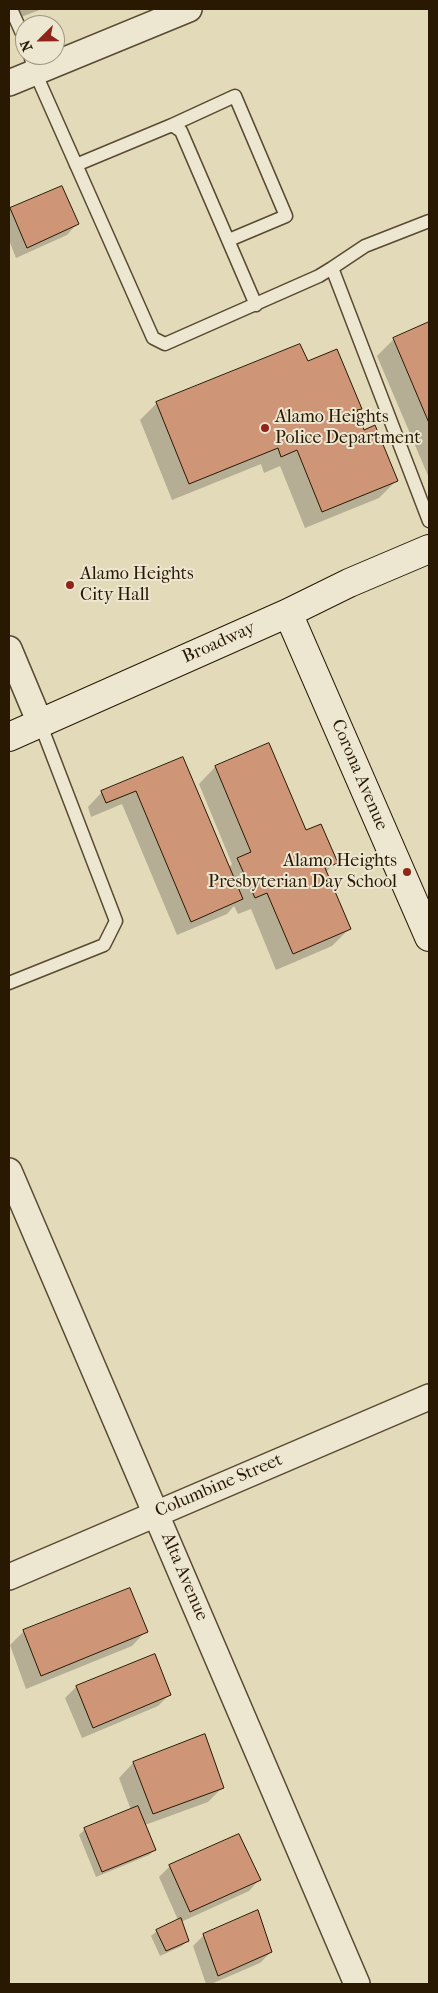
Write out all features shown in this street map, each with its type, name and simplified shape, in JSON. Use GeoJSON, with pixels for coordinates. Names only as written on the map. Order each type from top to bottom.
{"type":"FeatureCollection","features":[{"type":"Feature","properties":{"kind":"main road","name":"Broadway"},"geometry":{"type":"LineString","coordinates":[[9,737],[349,583],[429,549]]}},
{"type":"Feature","properties":{"kind":"main road","name":"Corona Avenue"},"geometry":{"type":"LineString","coordinates":[[288,612],[429,938]]}},
{"type":"Feature","properties":{"kind":"street"},"geometry":{"type":"LineString","coordinates":[[65,53],[188,9]]}},
{"type":"Feature","properties":{"kind":"street"},"geometry":{"type":"LineString","coordinates":[[9,83],[32,65]]}},
{"type":"Feature","properties":{"kind":"street"},"geometry":{"type":"LineString","coordinates":[[9,649],[40,723]]}},
{"type":"Feature","properties":{"kind":"street","name":"Alta Avenue"},"geometry":{"type":"LineString","coordinates":[[9,1171],[357,1984]]}},
{"type":"Feature","properties":{"kind":"street","name":"Columbine Street"},"geometry":{"type":"LineString","coordinates":[[9,1577],[429,1397]]}},
{"type":"Feature","properties":{"kind":"lane"},"geometry":{"type":"LineString","coordinates":[[33,65],[153,338],[165,344],[319,276],[365,246],[429,221]]}},
{"type":"Feature","properties":{"kind":"lane"},"geometry":{"type":"LineString","coordinates":[[76,165],[172,125],[235,96],[286,216],[229,240]]}},
{"type":"Feature","properties":{"kind":"lane"},"geometry":{"type":"LineString","coordinates":[[172,125],[181,131],[256,305]]}},
{"type":"Feature","properties":{"kind":"lane"},"geometry":{"type":"LineString","coordinates":[[332,268],[429,521]]}},
{"type":"Feature","properties":{"kind":"lane"},"geometry":{"type":"LineString","coordinates":[[9,982],[104,945],[116,921],[40,723]]}},
{"type":"Feature","properties":{"kind":"building"},"geometry":{"type":"Polygon","coordinates":[[[62,186],[79,224],[27,248],[10,208],[62,186]]]}},
{"type":"Feature","properties":{"kind":"building"},"geometry":{"type":"Polygon","coordinates":[[[429,322],[429,423],[393,338],[429,322]]]}},
{"type":"Feature","properties":{"kind":"building","name":"Alamo Heights Police Department"},"geometry":{"type":"Polygon","coordinates":[[[300,344],[308,361],[337,349],[362,409],[357,410],[364,430],[375,425],[398,481],[322,512],[297,450],[281,457],[278,448],[189,484],[156,402],[300,344]]]}},
{"type":"Feature","properties":{"kind":"building"},"geometry":{"type":"Polygon","coordinates":[[[269,743],[306,830],[321,824],[338,863],[325,868],[351,929],[293,954],[267,893],[255,898],[237,858],[251,852],[215,766],[269,743]]]}},
{"type":"Feature","properties":{"kind":"building"},"geometry":{"type":"Polygon","coordinates":[[[183,757],[243,899],[191,922],[136,791],[106,803],[101,791],[183,757]]]}},
{"type":"Feature","properties":{"kind":"building"},"geometry":{"type":"Polygon","coordinates":[[[130,1588],[148,1632],[41,1676],[23,1630],[130,1588]]]}},
{"type":"Feature","properties":{"kind":"building"},"geometry":{"type":"Polygon","coordinates":[[[155,1654],[171,1695],[93,1728],[76,1686],[155,1654]]]}},
{"type":"Feature","properties":{"kind":"building"},"geometry":{"type":"Polygon","coordinates":[[[205,1734],[224,1788],[153,1814],[133,1762],[205,1734]]]}},
{"type":"Feature","properties":{"kind":"building"},"geometry":{"type":"Polygon","coordinates":[[[138,1806],[156,1850],[102,1872],[84,1828],[138,1806]]]}},
{"type":"Feature","properties":{"kind":"building"},"geometry":{"type":"Polygon","coordinates":[[[239,1834],[261,1880],[190,1912],[169,1865],[239,1834]]]}},
{"type":"Feature","properties":{"kind":"building"},"geometry":{"type":"Polygon","coordinates":[[[258,1910],[272,1952],[218,1976],[203,1934],[258,1910]]]}},
{"type":"Feature","properties":{"kind":"building"},"geometry":{"type":"Polygon","coordinates":[[[181,1918],[189,1941],[166,1951],[156,1930],[181,1918]]]}},
{"type":"Feature","properties":{"kind":"place","name":"Alamo Heights Police Department"},"geometry":{"type":"Point","coordinates":[265,428]}},
{"type":"Feature","properties":{"kind":"place","name":"Alamo Heights City Hall"},"geometry":{"type":"Point","coordinates":[70,585]}},
{"type":"Feature","properties":{"kind":"place","name":"Alamo Heights Presbyterian Day School"},"geometry":{"type":"Point","coordinates":[407,872]}}]}
